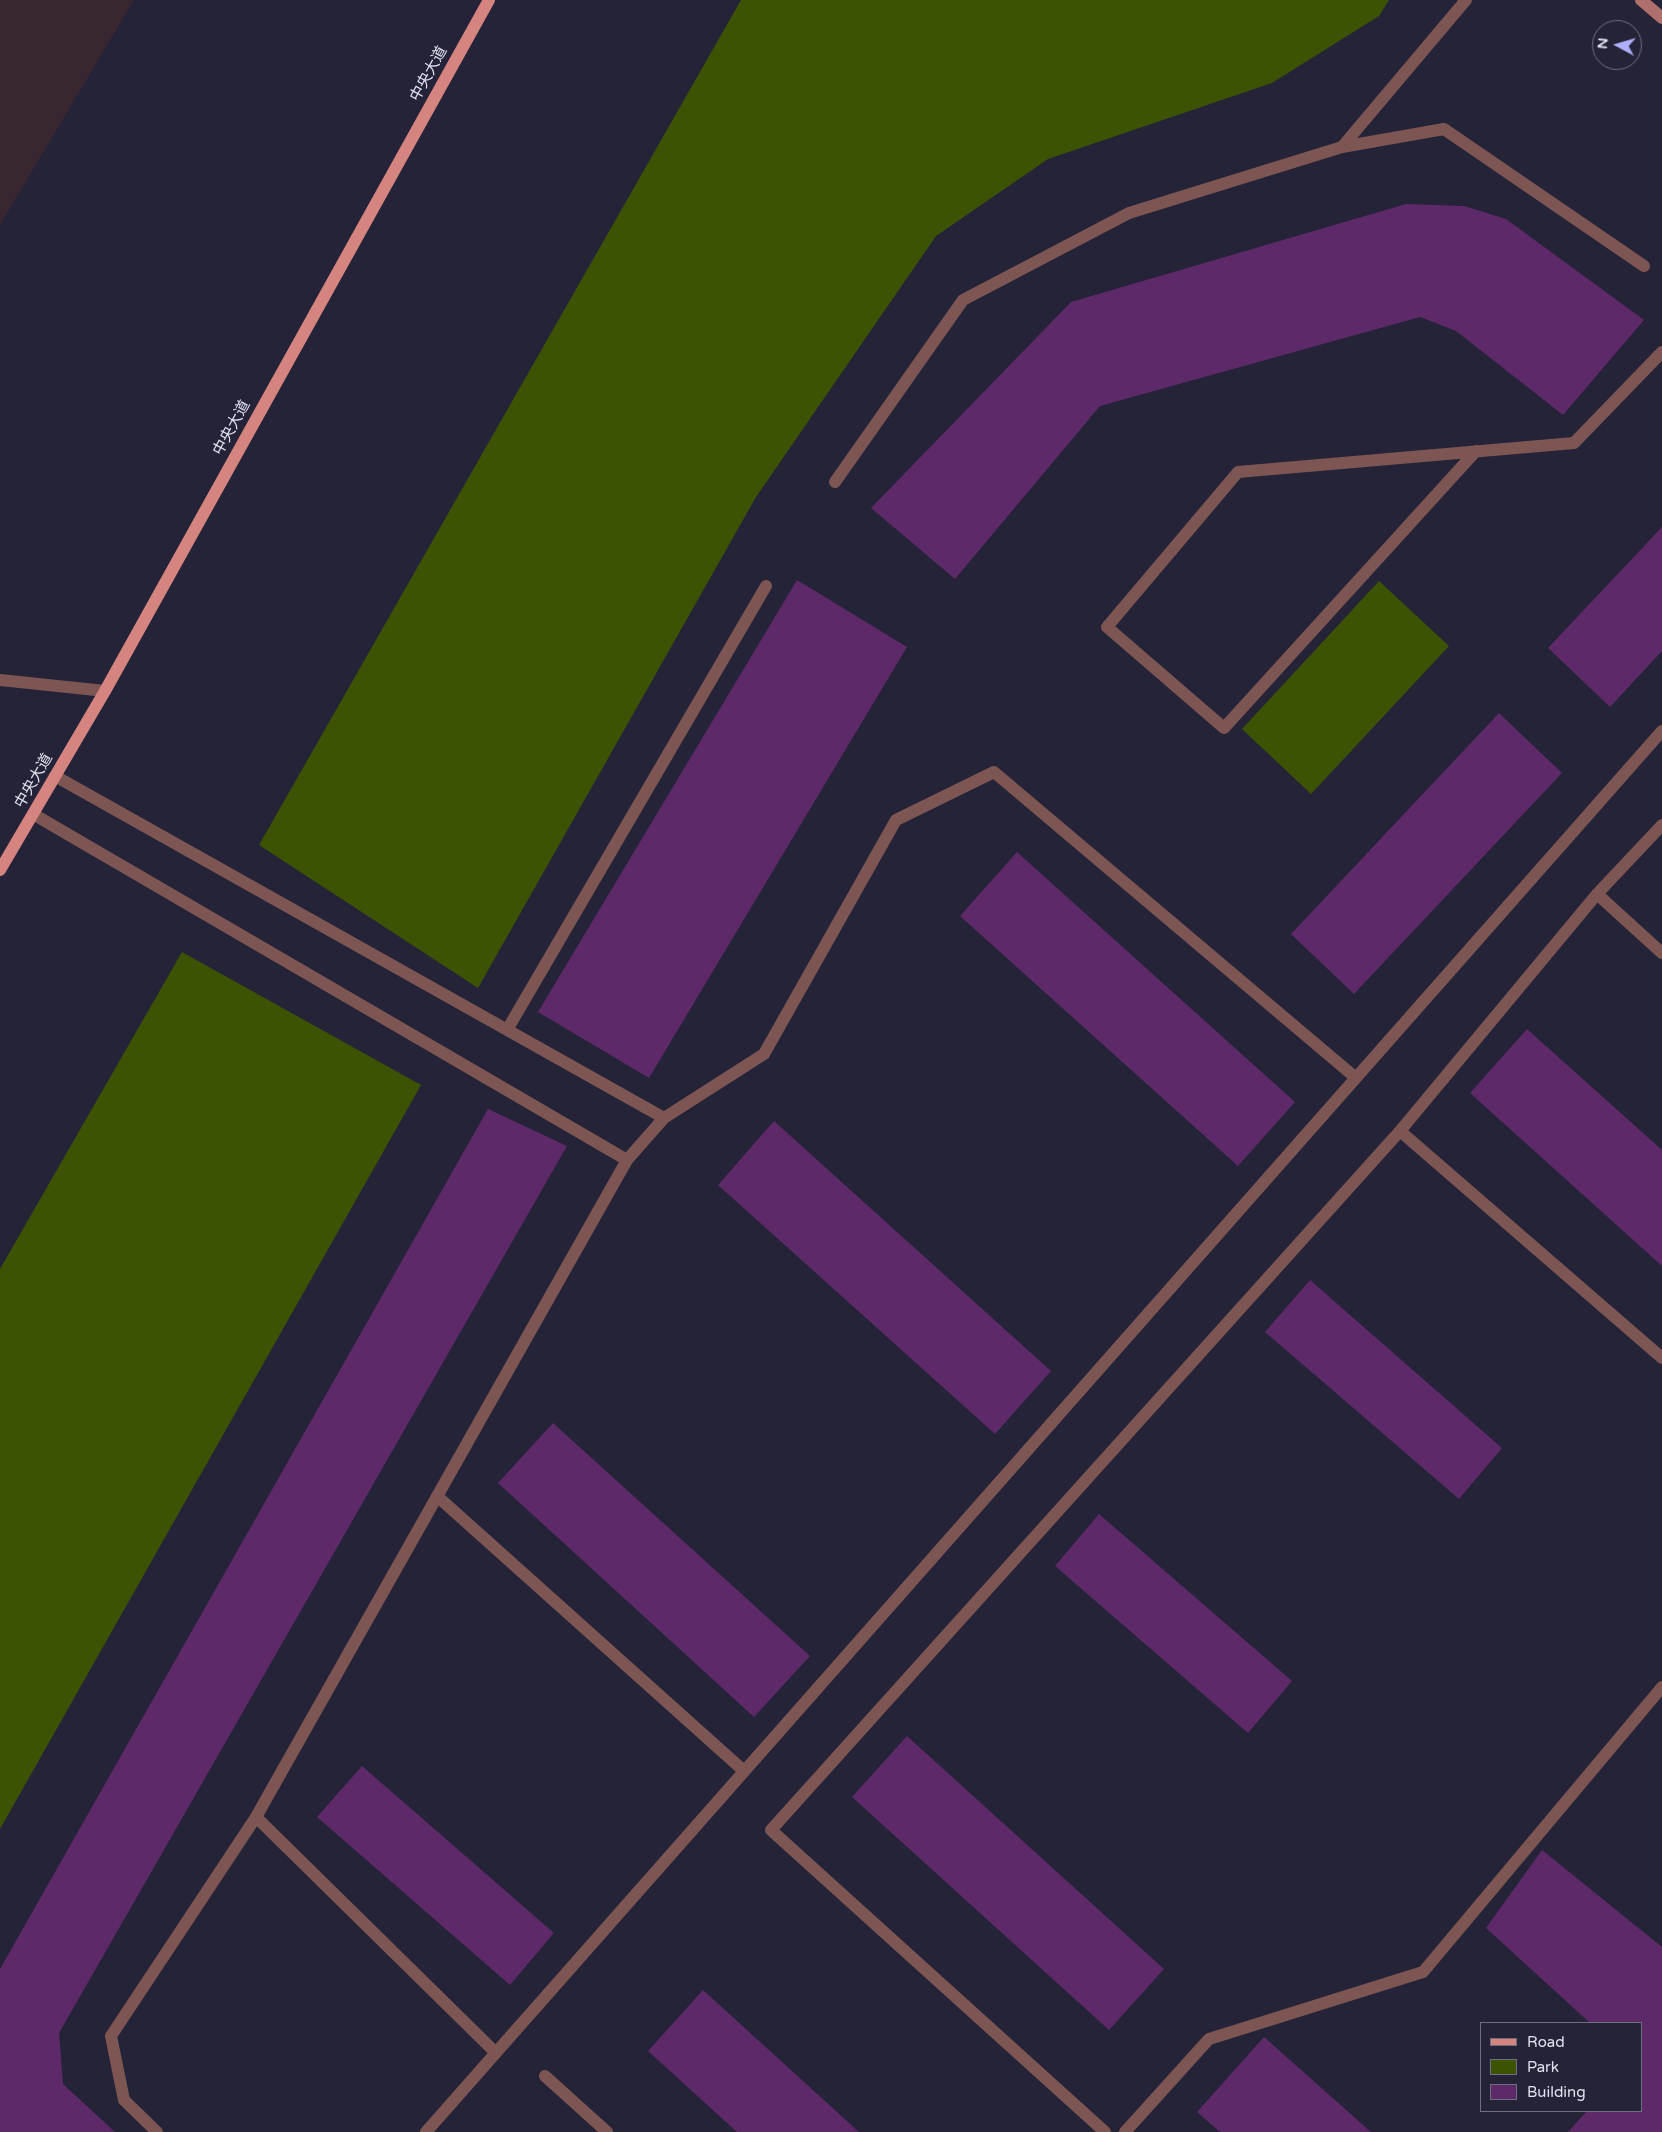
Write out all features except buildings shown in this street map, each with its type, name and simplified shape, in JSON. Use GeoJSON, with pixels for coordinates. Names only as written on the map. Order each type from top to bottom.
{"type":"FeatureCollection","features":[{"type":"Feature","properties":{"kind":"main road","name":"中央大道"},"geometry":{"type":"LineString","coordinates":[[0,870],[105,691],[489,0]]}},
{"type":"Feature","properties":{"kind":"street"},"geometry":{"type":"LineString","coordinates":[[1342,146],[1466,0]]}},
{"type":"Feature","properties":{"kind":"street"},"geometry":{"type":"LineString","coordinates":[[1641,0],[1662,18]]}},
{"type":"Feature","properties":{"kind":"street"},"geometry":{"type":"LineString","coordinates":[[835,482],[964,300],[1129,213],[1342,146],[1444,129],[1644,266]]}},
{"type":"Feature","properties":{"kind":"street"},"geometry":{"type":"LineString","coordinates":[[1476,451],[1224,728],[1107,627],[1238,472],[1476,451],[1574,443],[1662,352]]}},
{"type":"Feature","properties":{"kind":"street"},"geometry":{"type":"LineString","coordinates":[[506,1030],[766,586]]}},
{"type":"Feature","properties":{"kind":"street"},"geometry":{"type":"LineString","coordinates":[[0,680],[105,691]]}},
{"type":"Feature","properties":{"kind":"street"},"geometry":{"type":"LineString","coordinates":[[426,2132],[1662,731]]}},
{"type":"Feature","properties":{"kind":"street"},"geometry":{"type":"LineString","coordinates":[[157,2132],[124,2100],[111,2036],[256,1817],[626,1160],[664,1118],[764,1054],[896,820],[994,772],[1356,1078]]}},
{"type":"Feature","properties":{"kind":"street"},"geometry":{"type":"LineString","coordinates":[[55,776],[664,1118]]}},
{"type":"Feature","properties":{"kind":"street"},"geometry":{"type":"LineString","coordinates":[[33,814],[626,1160]]}},
{"type":"Feature","properties":{"kind":"street"},"geometry":{"type":"LineString","coordinates":[[1105,2132],[771,1830],[1400,1132],[1597,894],[1662,825]]}},
{"type":"Feature","properties":{"kind":"street"},"geometry":{"type":"LineString","coordinates":[[1597,894],[1662,953]]}},
{"type":"Feature","properties":{"kind":"street"},"geometry":{"type":"LineString","coordinates":[[1400,1132],[1662,1358]]}},
{"type":"Feature","properties":{"kind":"street"},"geometry":{"type":"LineString","coordinates":[[437,1496],[744,1771]]}},
{"type":"Feature","properties":{"kind":"street"},"geometry":{"type":"LineString","coordinates":[[1125,2132],[1209,2039],[1423,1972],[1662,1687]]}},
{"type":"Feature","properties":{"kind":"street"},"geometry":{"type":"LineString","coordinates":[[256,1817],[496,2052]]}},
{"type":"Feature","properties":{"kind":"street"},"geometry":{"type":"LineString","coordinates":[[545,2076],[607,2132]]}},
{"type":"Feature","properties":{"kind":"shaded area"},"geometry":{"type":"Polygon","coordinates":[[[0,0],[134,0],[0,225],[0,0]]]}},
{"type":"Feature","properties":{"kind":"green space"},"geometry":{"type":"Polygon","coordinates":[[[741,0],[1389,0],[1379,16],[1272,83],[1048,159],[936,236],[756,497],[478,988],[259,845],[741,0]]]}},
{"type":"Feature","properties":{"kind":"green space"},"geometry":{"type":"Polygon","coordinates":[[[1379,581],[1449,646],[1311,794],[1242,729],[1379,581]]]}},
{"type":"Feature","properties":{"kind":"green space"},"geometry":{"type":"Polygon","coordinates":[[[182,952],[421,1085],[0,1829],[0,1269],[182,952]]]}}]}
